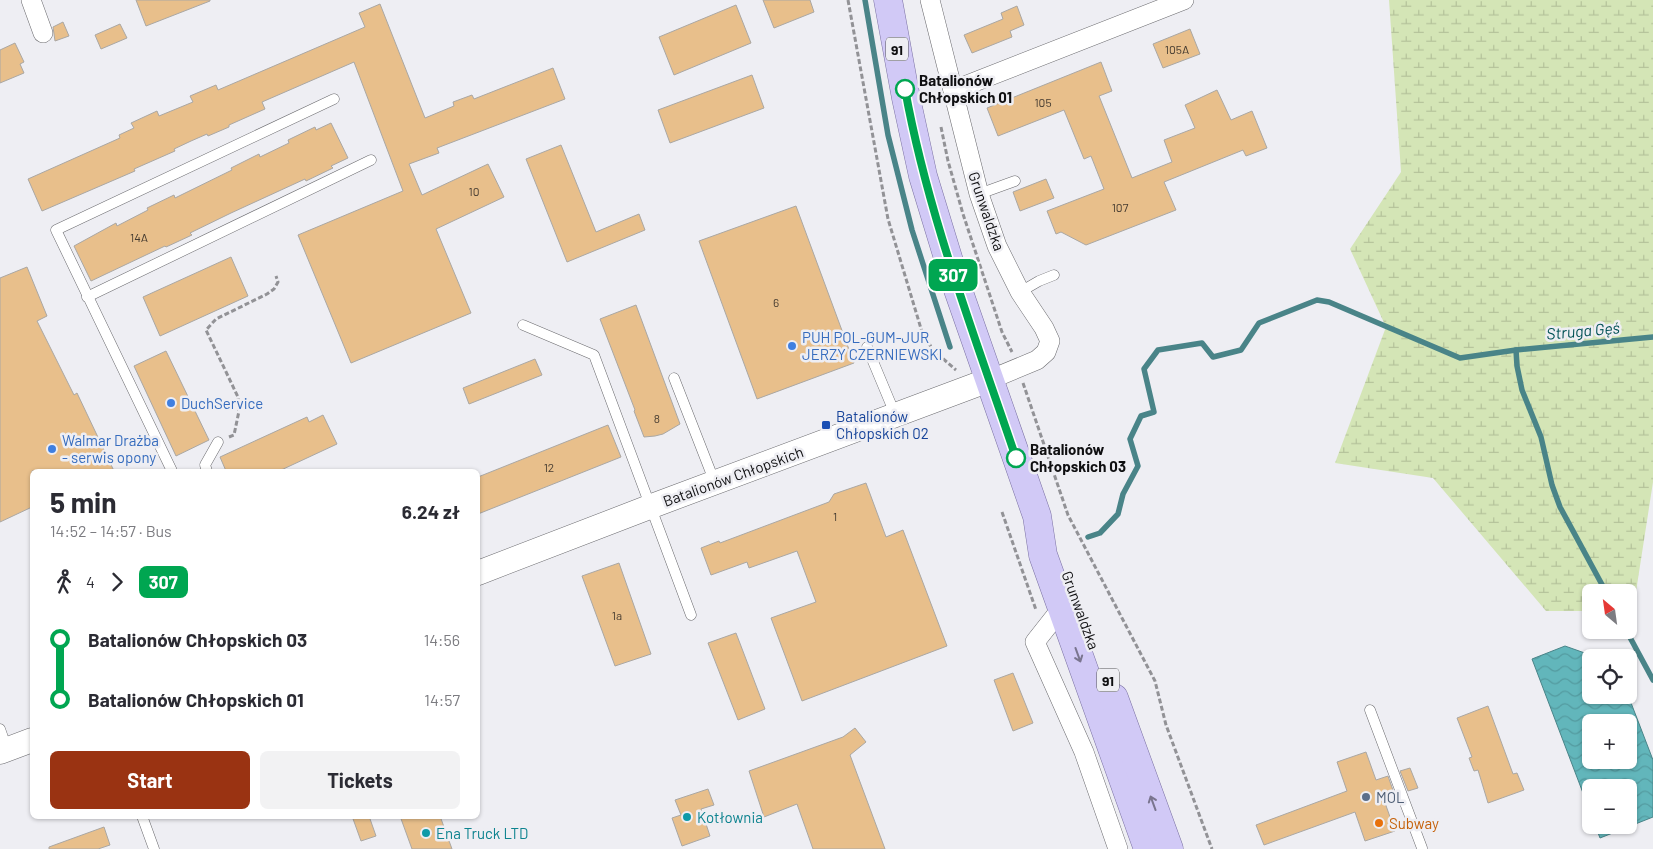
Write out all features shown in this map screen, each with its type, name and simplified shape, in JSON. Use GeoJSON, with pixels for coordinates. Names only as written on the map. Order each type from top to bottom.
{"type":"FeatureCollection","features":[{"type":"Feature","properties":{"kind":"main road","name":"Grunwaldzka"},"geometry":{"type":"LineString","coordinates":[[888,0],[923,176],[956,284],[1037,516],[1043,555],[1061,609],[1148,849]]}},
{"type":"Feature","properties":{"kind":"main road","name":"Grunwaldzka"},"geometry":{"type":"LineString","coordinates":[[1037,516],[1059,549],[1169,849]]}},
{"type":"Feature","properties":{"kind":"street"},"geometry":{"type":"LineString","coordinates":[[31,0],[43,33]]}},
{"type":"Feature","properties":{"kind":"street","name":"Grunwaldzka"},"geometry":{"type":"LineString","coordinates":[[930,0],[979,194],[997,246],[1020,292],[1044,328],[1050,341],[1046,352],[1037,360],[990,380]]}},
{"type":"Feature","properties":{"kind":"street"},"geometry":{"type":"LineString","coordinates":[[954,90],[1161,4],[1184,0]]}},
{"type":"Feature","properties":{"kind":"street","name":"Batalionów Chłopskich"},"geometry":{"type":"LineString","coordinates":[[480,572],[895,414],[990,380]]}},
{"type":"Feature","properties":{"kind":"street"},"geometry":{"type":"LineString","coordinates":[[1061,609],[1039,636],[1084,752],[1118,849]]}},
{"type":"Feature","properties":{"kind":"street"},"geometry":{"type":"LineString","coordinates":[[2,744],[30,740]]}},
{"type":"Feature","properties":{"kind":"lane"},"geometry":{"type":"LineString","coordinates":[[171,469],[87,298],[56,230],[334,99]]}},
{"type":"Feature","properties":{"kind":"lane"},"geometry":{"type":"LineString","coordinates":[[87,298],[371,160]]}},
{"type":"Feature","properties":{"kind":"lane"},"geometry":{"type":"LineString","coordinates":[[979,194],[1015,181]]}},
{"type":"Feature","properties":{"kind":"lane"},"geometry":{"type":"LineString","coordinates":[[1020,292],[1054,276]]}},
{"type":"Feature","properties":{"kind":"lane"},"geometry":{"type":"LineString","coordinates":[[523,324],[594,355],[652,506],[691,615]]}},
{"type":"Feature","properties":{"kind":"lane"},"geometry":{"type":"LineString","coordinates":[[867,347],[895,414]]}},
{"type":"Feature","properties":{"kind":"lane"},"geometry":{"type":"LineString","coordinates":[[674,378],[715,483]]}},
{"type":"Feature","properties":{"kind":"lane"},"geometry":{"type":"LineString","coordinates":[[207,469],[205,465],[218,442]]}},
{"type":"Feature","properties":{"kind":"lane"},"geometry":{"type":"LineString","coordinates":[[1370,710],[1422,848]]}},
{"type":"Feature","properties":{"kind":"lane"},"geometry":{"type":"LineString","coordinates":[[143,819],[154,849]]}},
{"type":"Feature","properties":{"kind":"path"},"geometry":{"type":"LineString","coordinates":[[848,0],[888,219],[922,332],[933,350],[956,370]]}},
{"type":"Feature","properties":{"kind":"path"},"geometry":{"type":"LineString","coordinates":[[218,442],[234,435],[239,411],[238,397],[206,330],[216,319],[274,289],[278,282],[276,276]]}},
{"type":"Feature","properties":{"kind":"path"},"geometry":{"type":"LineString","coordinates":[[1022,381],[1068,515],[1155,681],[1166,725],[1212,849]]}},
{"type":"Feature","properties":{"kind":"path"},"geometry":{"type":"LineString","coordinates":[[1002,512],[1039,636]]}},
{"type":"Feature","properties":{"kind":"green space"},"geometry":{"type":"Polygon","coordinates":[[[1389,0],[1653,0],[1653,482],[1637,584],[1582,584],[1582,611],[1546,611],[1433,478],[1335,463],[1386,327],[1350,249],[1401,172],[1389,0]]]}},
{"type":"Feature","properties":{"kind":"water"},"geometry":{"type":"Polygon","coordinates":[[[1565,646],[1582,652],[1582,704],[1631,704],[1635,714],[1582,714],[1582,769],[1637,769],[1637,718],[1653,760],[1653,817],[1637,823],[1637,779],[1582,779],[1582,790],[1532,659],[1565,646]]]}},
{"type":"Feature","properties":{"kind":"water"},"geometry":{"type":"Polygon","coordinates":[[[1598,834],[1610,834],[1600,838],[1598,834]]]}},
{"type":"Feature","properties":{"kind":"building"},"geometry":{"type":"Polygon","coordinates":[[[136,0],[210,0],[210,1],[146,26],[136,0]]]}},
{"type":"Feature","properties":{"kind":"building"},"geometry":{"type":"Polygon","coordinates":[[[763,0],[810,0],[814,12],[774,28],[763,0]]]}},
{"type":"Feature","properties":{"kind":"building"},"geometry":{"type":"Polygon","coordinates":[[[380,4],[425,118],[454,106],[453,102],[472,95],[474,99],[553,68],[565,99],[437,148],[439,153],[409,164],[422,195],[488,164],[504,197],[436,229],[471,313],[351,363],[298,235],[403,191],[354,62],[262,102],[265,109],[229,125],[229,127],[191,141],[174,149],[175,151],[134,169],[135,171],[42,211],[28,179],[120,138],[119,135],[134,128],[131,123],[157,111],[159,116],[193,102],[190,96],[216,85],[218,90],[365,27],[359,13],[380,4]]]}},
{"type":"Feature","properties":{"kind":"building"},"geometry":{"type":"Polygon","coordinates":[[[736,5],[751,43],[674,75],[659,37],[736,5]]]}},
{"type":"Feature","properties":{"kind":"building"},"geometry":{"type":"Polygon","coordinates":[[[1017,6],[1024,25],[1010,31],[1012,37],[972,53],[964,35],[1003,19],[1001,13],[1017,6]]]}},
{"type":"Feature","properties":{"kind":"building"},"geometry":{"type":"Polygon","coordinates":[[[63,22],[69,36],[55,41],[53,27],[63,22]]]}},
{"type":"Feature","properties":{"kind":"building"},"geometry":{"type":"Polygon","coordinates":[[[120,24],[127,38],[101,49],[95,35],[120,24]]]}},
{"type":"Feature","properties":{"kind":"building"},"geometry":{"type":"Polygon","coordinates":[[[1190,29],[1200,54],[1163,68],[1153,44],[1190,29]]]}},
{"type":"Feature","properties":{"kind":"building"},"geometry":{"type":"Polygon","coordinates":[[[15,43],[24,62],[20,64],[24,73],[0,83],[0,50],[15,43]]]}},
{"type":"Feature","properties":{"kind":"building"},"geometry":{"type":"Polygon","coordinates":[[[1101,62],[1112,91],[1099,96],[1132,178],[1172,162],[1164,140],[1195,128],[1185,105],[1217,90],[1231,120],[1252,111],[1267,148],[1246,156],[1243,150],[1164,182],[1176,210],[1086,245],[1061,232],[1056,234],[1047,211],[1104,189],[1091,156],[1084,159],[1064,110],[998,136],[987,108],[1101,62]]]}},
{"type":"Feature","properties":{"kind":"building"},"geometry":{"type":"Polygon","coordinates":[[[752,75],[764,108],[670,143],[658,110],[752,75]]]}},
{"type":"Feature","properties":{"kind":"building"},"geometry":{"type":"Polygon","coordinates":[[[331,123],[348,158],[331,166],[333,168],[231,213],[190,233],[192,235],[91,281],[74,246],[116,223],[117,226],[174,195],[175,198],[232,170],[231,168],[259,154],[260,157],[289,143],[288,140],[315,127],[316,130],[331,123]]]}},
{"type":"Feature","properties":{"kind":"building"},"geometry":{"type":"Polygon","coordinates":[[[561,145],[596,232],[639,214],[645,230],[567,262],[526,159],[561,145]]]}},
{"type":"Feature","properties":{"kind":"building"},"geometry":{"type":"Polygon","coordinates":[[[1046,179],[1054,198],[1020,211],[1013,192],[1046,179]]]}},
{"type":"Feature","properties":{"kind":"building"},"geometry":{"type":"Polygon","coordinates":[[[796,206],[854,363],[757,399],[699,241],[796,206]]]}},
{"type":"Feature","properties":{"kind":"building"},"geometry":{"type":"Polygon","coordinates":[[[231,257],[248,296],[160,336],[143,297],[231,257]]]}},
{"type":"Feature","properties":{"kind":"building"},"geometry":{"type":"Polygon","coordinates":[[[27,267],[47,316],[37,321],[74,395],[77,393],[113,469],[30,469],[30,508],[0,522],[0,278],[27,267]]]}},
{"type":"Feature","properties":{"kind":"building"},"geometry":{"type":"Polygon","coordinates":[[[636,305],[680,424],[663,434],[655,436],[644,437],[600,319],[636,305]]]}},
{"type":"Feature","properties":{"kind":"building","name":"DuchService"},"geometry":{"type":"Polygon","coordinates":[[[166,351],[209,440],[176,456],[134,366],[166,351]]]}},
{"type":"Feature","properties":{"kind":"building"},"geometry":{"type":"Polygon","coordinates":[[[535,359],[542,375],[469,404],[463,388],[535,359]]]}},
{"type":"Feature","properties":{"kind":"building"},"geometry":{"type":"Polygon","coordinates":[[[323,415],[337,444],[283,469],[225,469],[220,457],[307,417],[309,422],[323,415]]]}},
{"type":"Feature","properties":{"kind":"building"},"geometry":{"type":"Polygon","coordinates":[[[608,425],[621,457],[480,513],[480,476],[608,425]]]}},
{"type":"Feature","properties":{"kind":"building"},"geometry":{"type":"Polygon","coordinates":[[[866,483],[886,537],[903,530],[947,646],[802,701],[771,618],[816,602],[797,551],[749,568],[747,562],[711,575],[701,548],[719,541],[720,543],[829,502],[834,494],[866,483]]]}},
{"type":"Feature","properties":{"kind":"building"},"geometry":{"type":"Polygon","coordinates":[[[619,563],[651,654],[615,666],[582,576],[619,563]]]}},
{"type":"Feature","properties":{"kind":"building"},"geometry":{"type":"Polygon","coordinates":[[[736,633],[765,709],[738,720],[708,643],[736,633]]]}},
{"type":"Feature","properties":{"kind":"building"},"geometry":{"type":"Polygon","coordinates":[[[1013,673],[1033,723],[1013,731],[994,680],[1013,673]]]}},
{"type":"Feature","properties":{"kind":"building"},"geometry":{"type":"Polygon","coordinates":[[[1488,706],[1513,774],[1517,773],[1524,790],[1488,803],[1478,770],[1474,771],[1469,758],[1472,757],[1457,718],[1488,706]]]}},
{"type":"Feature","properties":{"kind":"building"},"geometry":{"type":"Polygon","coordinates":[[[855,728],[866,742],[850,755],[885,849],[813,849],[797,804],[764,817],[749,771],[843,737],[855,728]]]}},
{"type":"Feature","properties":{"kind":"building"},"geometry":{"type":"Polygon","coordinates":[[[1366,752],[1376,780],[1388,776],[1395,796],[1384,800],[1395,831],[1365,841],[1355,812],[1264,845],[1256,825],[1347,791],[1337,762],[1366,752]]]}},
{"type":"Feature","properties":{"kind":"building"},"geometry":{"type":"Polygon","coordinates":[[[1410,768],[1418,788],[1408,791],[1400,771],[1410,768]]]}},
{"type":"Feature","properties":{"kind":"building","name":"Kotłownia"},"geometry":{"type":"Polygon","coordinates":[[[708,789],[714,805],[701,809],[710,836],[682,846],[672,818],[681,815],[675,800],[708,789]]]}},
{"type":"Feature","properties":{"kind":"building"},"geometry":{"type":"Polygon","coordinates":[[[353,819],[370,819],[376,836],[361,841],[353,819]]]}},
{"type":"Feature","properties":{"kind":"building","name":"Ena Truck LTD"},"geometry":{"type":"Polygon","coordinates":[[[401,819],[441,819],[452,849],[412,849],[401,819]]]}},
{"type":"Feature","properties":{"kind":"building"},"geometry":{"type":"Polygon","coordinates":[[[104,827],[110,845],[98,849],[49,849],[49,847],[104,827]]]}},
{"type":"Feature","properties":{"kind":"waterway"},"geometry":{"type":"LineString","coordinates":[[865,0],[888,135],[912,230],[950,347]]}},
{"type":"Feature","properties":{"kind":"waterway","name":"Struga Gęś"},"geometry":{"type":"LineString","coordinates":[[1088,537],[1100,533],[1118,514],[1123,494],[1138,466],[1130,439],[1141,416],[1154,412],[1144,369],[1158,350],[1202,343],[1213,357],[1241,350],[1259,323],[1317,300],[1329,302],[1460,358],[1516,350],[1653,337]]}},
{"type":"Feature","properties":{"kind":"waterway"},"geometry":{"type":"LineString","coordinates":[[1516,350],[1522,390],[1541,437],[1552,485],[1560,507],[1602,584]]}},
{"type":"Feature","properties":{"kind":"waterway"},"geometry":{"type":"LineString","coordinates":[[1631,639],[1653,680]]}},
{"type":"Feature","properties":{"kind":"bus line","name":"307"},"geometry":{"type":"LineString","coordinates":[[905,89],[923,176],[972,333],[1016,458]]}},
{"type":"Feature","properties":{"kind":"place","name":"Batalionów Chłopskich 01"},"geometry":{"type":"Point","coordinates":[905,89]}},
{"type":"Feature","properties":{"kind":"place","name":"PUH POL-GUM-JUR JERZY CZERNIEWSKI"},"geometry":{"type":"Point","coordinates":[792,346]}},
{"type":"Feature","properties":{"kind":"place","name":"DuchService"},"geometry":{"type":"Point","coordinates":[171,403]}},
{"type":"Feature","properties":{"kind":"place","name":"Batalionów Chłopskich 02"},"geometry":{"type":"Point","coordinates":[826,425]}},
{"type":"Feature","properties":{"kind":"place","name":"Walmar Drażba - serwis opony"},"geometry":{"type":"Point","coordinates":[52,449]}},
{"type":"Feature","properties":{"kind":"place","name":"Batalionów Chłopskich 03"},"geometry":{"type":"Point","coordinates":[1016,458]}},
{"type":"Feature","properties":{"kind":"place","name":"MOL"},"geometry":{"type":"Point","coordinates":[1366,797]}},
{"type":"Feature","properties":{"kind":"place","name":"Kotłownia"},"geometry":{"type":"Point","coordinates":[687,817]}},
{"type":"Feature","properties":{"kind":"place","name":"Subway"},"geometry":{"type":"Point","coordinates":[1379,823]}},
{"type":"Feature","properties":{"kind":"place","name":"Ena Truck LTD"},"geometry":{"type":"Point","coordinates":[426,833]}}]}
